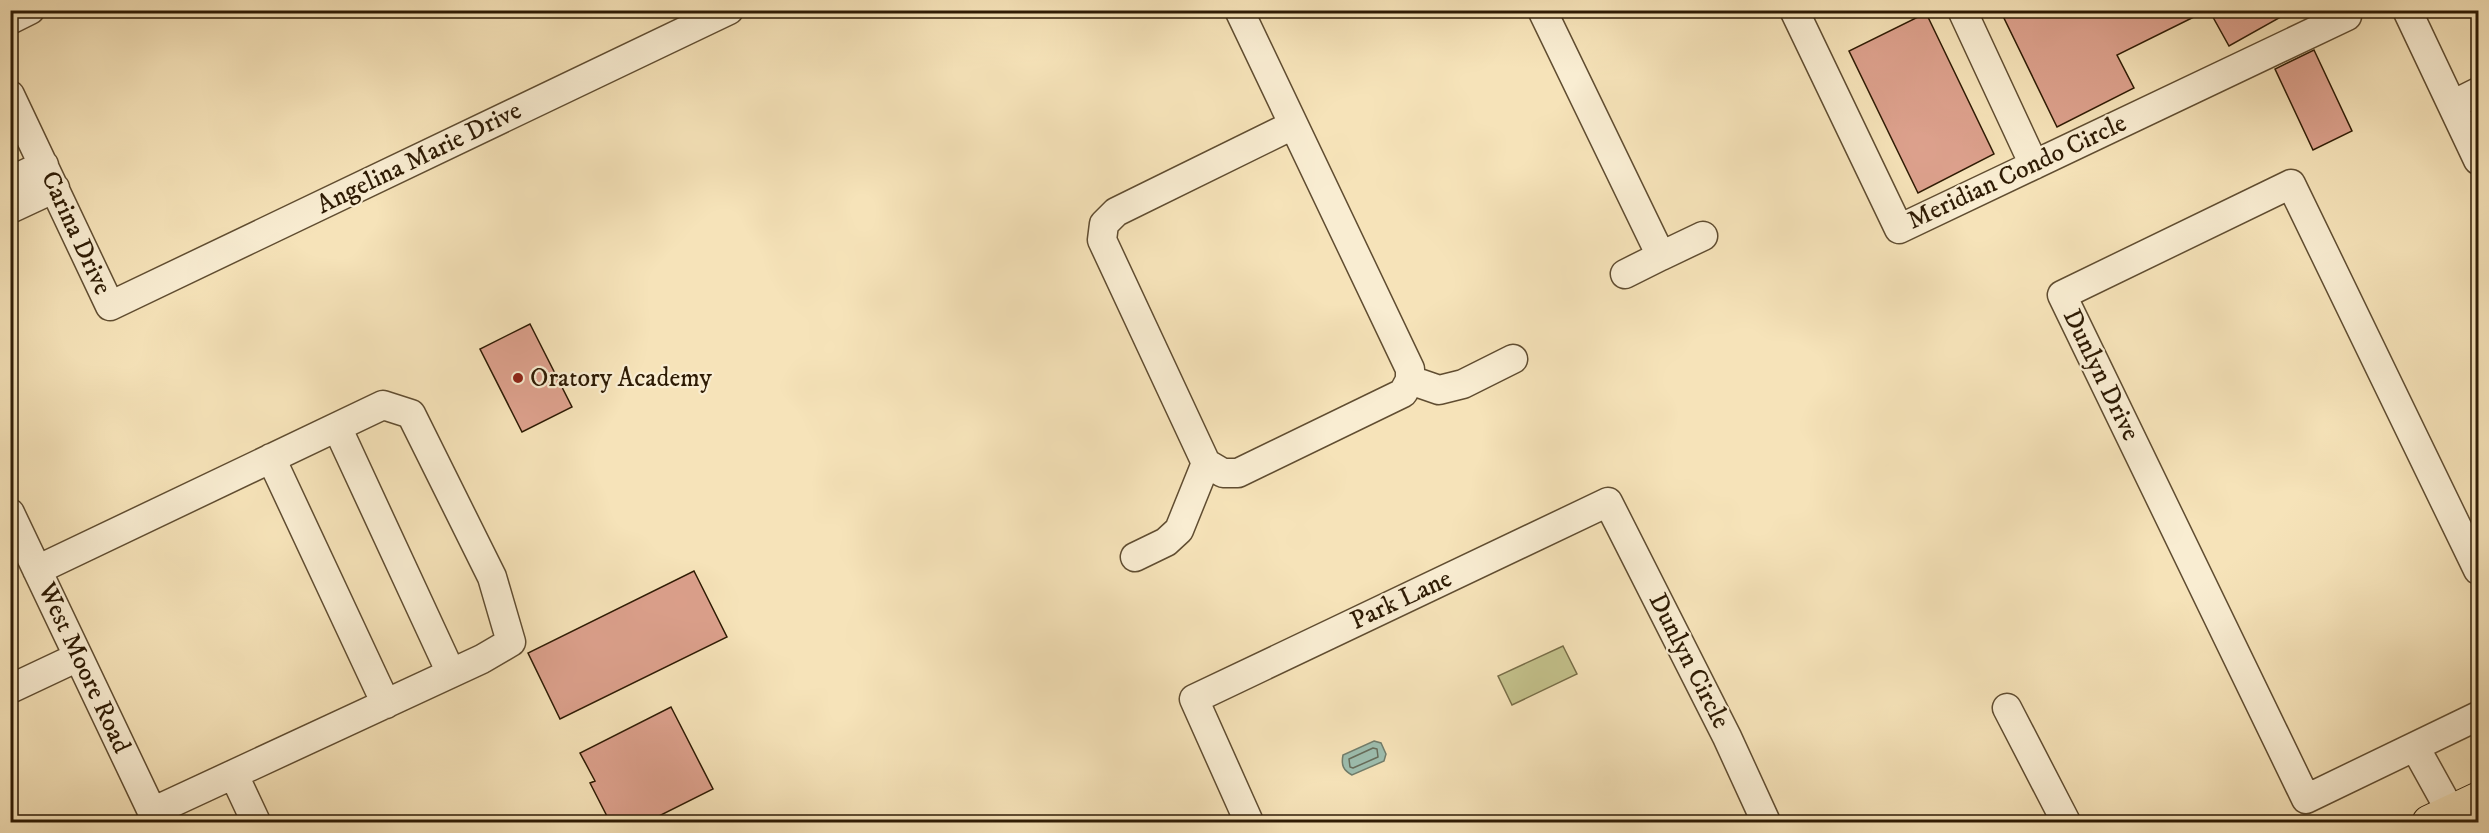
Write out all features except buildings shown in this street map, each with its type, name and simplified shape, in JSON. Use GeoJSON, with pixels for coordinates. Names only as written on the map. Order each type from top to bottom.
{"type":"FeatureCollection","features":[{"type":"Feature","properties":{"kind":"street"},"geometry":{"type":"LineString","coordinates":[[10,20],[30,10]]}},
{"type":"Feature","properties":{"kind":"street","name":"Angelina Marie Drive"},"geometry":{"type":"LineString","coordinates":[[110,306],[729,10]]}},
{"type":"Feature","properties":{"kind":"street"},"geometry":{"type":"LineString","coordinates":[[1239,10],[1410,369],[1410,380],[1403,393],[1238,473],[1223,473],[1206,463],[1102,240],[1104,224],[1116,212],[1293,125]]}},
{"type":"Feature","properties":{"kind":"street"},"geometry":{"type":"LineString","coordinates":[[1542,10],[1661,256]]}},
{"type":"Feature","properties":{"kind":"street","name":"Meridian Condo Circle"},"geometry":{"type":"LineString","coordinates":[[1794,10],[1899,229],[2347,16],[2344,10]]}},
{"type":"Feature","properties":{"kind":"street"},"geometry":{"type":"LineString","coordinates":[[1962,10],[2034,165]]}},
{"type":"Feature","properties":{"kind":"street"},"geometry":{"type":"LineString","coordinates":[[2407,10],[2478,160]]}},
{"type":"Feature","properties":{"kind":"street"},"geometry":{"type":"LineString","coordinates":[[2452,105],[2478,93]]}},
{"type":"Feature","properties":{"kind":"street","name":"Carina Drive"},"geometry":{"type":"LineString","coordinates":[[10,95],[110,306]]}},
{"type":"Feature","properties":{"kind":"street"},"geometry":{"type":"LineString","coordinates":[[10,181],[49,176]]}},
{"type":"Feature","properties":{"kind":"street"},"geometry":{"type":"LineString","coordinates":[[10,209],[49,176]]}},
{"type":"Feature","properties":{"kind":"street","name":"Dunlyn Drive"},"geometry":{"type":"LineString","coordinates":[[2478,570],[2291,184],[2062,295],[2306,799],[2478,716]]}},
{"type":"Feature","properties":{"kind":"street"},"geometry":{"type":"LineString","coordinates":[[1625,274],[1703,236]]}},
{"type":"Feature","properties":{"kind":"street"},"geometry":{"type":"LineString","coordinates":[[1410,380],[1439,390],[1463,384],[1513,360]]}},
{"type":"Feature","properties":{"kind":"street"},"geometry":{"type":"LineString","coordinates":[[38,570],[382,405],[411,414],[492,577],[511,642],[451,673],[234,775],[155,817]]}},
{"type":"Feature","properties":{"kind":"street"},"geometry":{"type":"LineString","coordinates":[[337,427],[451,673]]}},
{"type":"Feature","properties":{"kind":"street"},"geometry":{"type":"LineString","coordinates":[[271,458],[386,704]]}},
{"type":"Feature","properties":{"kind":"street"},"geometry":{"type":"LineString","coordinates":[[1135,557],[1166,542],[1179,530],[1206,463]]}},
{"type":"Feature","properties":{"kind":"street","name":"Park Lane"},"geometry":{"type":"LineString","coordinates":[[1249,822],[1194,699],[1608,502]]}},
{"type":"Feature","properties":{"kind":"street","name":"Dunlyn Circle"},"geometry":{"type":"LineString","coordinates":[[1608,502],[1727,737],[1766,822]]}},
{"type":"Feature","properties":{"kind":"street","name":"West Moore Road"},"geometry":{"type":"LineString","coordinates":[[10,513],[155,817]]}},
{"type":"Feature","properties":{"kind":"street"},"geometry":{"type":"LineString","coordinates":[[10,689],[78,657]]}},
{"type":"Feature","properties":{"kind":"street"},"geometry":{"type":"LineString","coordinates":[[2007,708],[2066,822]]}},
{"type":"Feature","properties":{"kind":"street"},"geometry":{"type":"LineString","coordinates":[[2415,747],[2430,778],[2453,811]]}},
{"type":"Feature","properties":{"kind":"street"},"geometry":{"type":"LineString","coordinates":[[234,775],[256,822]]}},
{"type":"Feature","properties":{"kind":"shaded area"},"geometry":{"type":"Polygon","coordinates":[[[1563,646],[1577,674],[1512,705],[1498,676],[1563,646]]]}},
{"type":"Feature","properties":{"kind":"water"},"geometry":{"type":"Polygon","coordinates":[[[1374,741],[1381,743],[1386,754],[1384,761],[1352,775],[1345,769],[1343,755],[1374,741]]]}},
{"type":"Feature","properties":{"kind":"place","name":"Oratory Academy"},"geometry":{"type":"Point","coordinates":[518,378]}}]}
